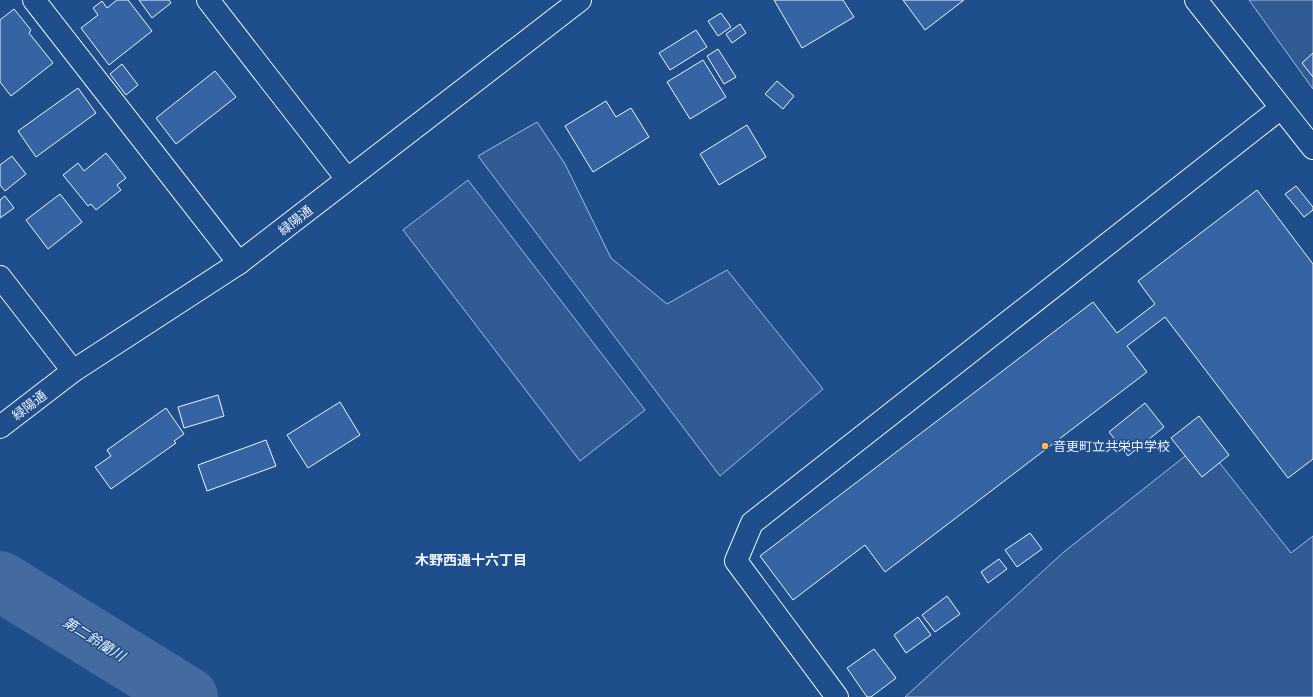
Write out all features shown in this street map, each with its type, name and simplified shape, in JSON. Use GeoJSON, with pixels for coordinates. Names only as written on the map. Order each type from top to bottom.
{"type":"FeatureCollection","features":[{"type":"Feature","properties":{"kind":"street"},"geometry":{"type":"LineString","coordinates":[[34,0],[239,263]]}},
{"type":"Feature","properties":{"kind":"street"},"geometry":{"type":"LineString","coordinates":[[208,0],[347,179]]}},
{"type":"Feature","properties":{"kind":"street","name":"緑陽通"},"geometry":{"type":"LineString","coordinates":[[0,426],[73,371],[239,263],[580,0]]}},
{"type":"Feature","properties":{"kind":"street"},"geometry":{"type":"LineString","coordinates":[[1196,0],[1313,148]]}},
{"type":"Feature","properties":{"kind":"street"},"geometry":{"type":"LineString","coordinates":[[837,697],[736,561],[752,523],[1281,108]]}},
{"type":"Feature","properties":{"kind":"street"},"geometry":{"type":"LineString","coordinates":[[0,277],[73,371]]}},
{"type":"Feature","properties":{"kind":"shaded area"},"geometry":{"type":"Polygon","coordinates":[[[1249,0],[1313,0],[1313,89],[1249,0]]]}},
{"type":"Feature","properties":{"kind":"shaded area"},"geometry":{"type":"Polygon","coordinates":[[[537,122],[565,164],[611,258],[667,304],[727,270],[823,389],[720,476],[478,156],[537,122]]]}},
{"type":"Feature","properties":{"kind":"shaded area"},"geometry":{"type":"Polygon","coordinates":[[[468,180],[645,410],[580,461],[403,230],[468,180]]]}},
{"type":"Feature","properties":{"kind":"shaded area"},"geometry":{"type":"Polygon","coordinates":[[[1203,442],[1291,553],[1313,536],[1313,697],[905,697],[1065,551],[1203,442]]]}},
{"type":"Feature","properties":{"kind":"building"},"geometry":{"type":"Polygon","coordinates":[[[117,0],[128,0],[152,31],[109,65],[81,28],[98,15],[93,8],[102,1],[107,8],[117,0]]]}},
{"type":"Feature","properties":{"kind":"building"},"geometry":{"type":"Polygon","coordinates":[[[139,0],[169,0],[171,3],[152,18],[139,0]]]}},
{"type":"Feature","properties":{"kind":"building"},"geometry":{"type":"Polygon","coordinates":[[[774,0],[843,0],[854,17],[802,48],[774,0]]]}},
{"type":"Feature","properties":{"kind":"building"},"geometry":{"type":"Polygon","coordinates":[[[903,0],[964,0],[925,30],[903,0]]]}},
{"type":"Feature","properties":{"kind":"building"},"geometry":{"type":"Polygon","coordinates":[[[14,9],[31,30],[29,33],[53,63],[11,96],[0,82],[0,20],[14,9]]]}},
{"type":"Feature","properties":{"kind":"building"},"geometry":{"type":"Polygon","coordinates":[[[721,13],[731,27],[718,36],[708,21],[721,13]]]}},
{"type":"Feature","properties":{"kind":"building"},"geometry":{"type":"Polygon","coordinates":[[[740,24],[746,33],[732,43],[726,34],[740,24]]]}},
{"type":"Feature","properties":{"kind":"building"},"geometry":{"type":"Polygon","coordinates":[[[696,30],[707,47],[670,70],[659,53],[696,30]]]}},
{"type":"Feature","properties":{"kind":"building"},"geometry":{"type":"Polygon","coordinates":[[[718,49],[736,77],[724,84],[707,56],[718,49]]]}},
{"type":"Feature","properties":{"kind":"building"},"geometry":{"type":"Polygon","coordinates":[[[1313,53],[1313,77],[1302,63],[1313,53]]]}},
{"type":"Feature","properties":{"kind":"building"},"geometry":{"type":"Polygon","coordinates":[[[703,60],[726,97],[690,119],[667,82],[703,60]]]}},
{"type":"Feature","properties":{"kind":"building"},"geometry":{"type":"Polygon","coordinates":[[[122,64],[138,85],[126,95],[110,74],[122,64]]]}},
{"type":"Feature","properties":{"kind":"building"},"geometry":{"type":"Polygon","coordinates":[[[215,71],[236,97],[176,144],[156,118],[215,71]]]}},
{"type":"Feature","properties":{"kind":"building"},"geometry":{"type":"Polygon","coordinates":[[[777,81],[794,96],[783,109],[765,94],[777,81]]]}},
{"type":"Feature","properties":{"kind":"building"},"geometry":{"type":"Polygon","coordinates":[[[78,88],[96,113],[36,157],[18,131],[78,88]]]}},
{"type":"Feature","properties":{"kind":"building"},"geometry":{"type":"Polygon","coordinates":[[[606,101],[616,117],[631,108],[649,137],[593,172],[565,126],[606,101]]]}},
{"type":"Feature","properties":{"kind":"building"},"geometry":{"type":"Polygon","coordinates":[[[747,125],[766,157],[719,185],[700,154],[747,125]]]}},
{"type":"Feature","properties":{"kind":"building"},"geometry":{"type":"Polygon","coordinates":[[[106,153],[126,178],[117,185],[121,190],[96,210],[91,204],[88,206],[63,175],[78,163],[84,171],[106,153]]]}},
{"type":"Feature","properties":{"kind":"building"},"geometry":{"type":"Polygon","coordinates":[[[12,156],[26,174],[5,191],[0,185],[0,165],[12,156]]]}},
{"type":"Feature","properties":{"kind":"building"},"geometry":{"type":"Polygon","coordinates":[[[1296,186],[1313,207],[1313,210],[1304,217],[1285,194],[1296,186]]]}},
{"type":"Feature","properties":{"kind":"building"},"geometry":{"type":"Polygon","coordinates":[[[1257,190],[1313,264],[1313,459],[1288,478],[1165,317],[1127,346],[1147,372],[885,572],[865,545],[793,600],[760,556],[1093,302],[1117,333],[1155,304],[1138,281],[1257,190]]]}},
{"type":"Feature","properties":{"kind":"building"},"geometry":{"type":"Polygon","coordinates":[[[60,194],[82,222],[48,249],[26,220],[60,194]]]}},
{"type":"Feature","properties":{"kind":"building"},"geometry":{"type":"Polygon","coordinates":[[[5,196],[14,208],[0,218],[0,200],[5,196]]]}},
{"type":"Feature","properties":{"kind":"building"},"geometry":{"type":"Polygon","coordinates":[[[218,395],[224,416],[184,428],[178,407],[218,395]]]}},
{"type":"Feature","properties":{"kind":"building"},"geometry":{"type":"Polygon","coordinates":[[[340,402],[360,435],[308,468],[287,435],[340,402]]]}},
{"type":"Feature","properties":{"kind":"building"},"geometry":{"type":"Polygon","coordinates":[[[1145,403],[1164,427],[1128,456],[1109,432],[1145,403]]]}},
{"type":"Feature","properties":{"kind":"building"},"geometry":{"type":"Polygon","coordinates":[[[166,408],[184,434],[174,441],[176,443],[111,489],[95,467],[111,456],[107,450],[166,408]]]}},
{"type":"Feature","properties":{"kind":"building"},"geometry":{"type":"Polygon","coordinates":[[[1199,416],[1229,455],[1202,477],[1171,438],[1199,416]]]}},
{"type":"Feature","properties":{"kind":"building"},"geometry":{"type":"Polygon","coordinates":[[[266,440],[276,466],[207,491],[198,465],[266,440]]]}},
{"type":"Feature","properties":{"kind":"building"},"geometry":{"type":"Polygon","coordinates":[[[1030,533],[1042,549],[1017,567],[1005,550],[1030,533]]]}},
{"type":"Feature","properties":{"kind":"building"},"geometry":{"type":"Polygon","coordinates":[[[999,559],[1007,569],[988,583],[981,572],[999,559]]]}},
{"type":"Feature","properties":{"kind":"building"},"geometry":{"type":"Polygon","coordinates":[[[947,596],[960,614],[935,632],[922,615],[947,596]]]}},
{"type":"Feature","properties":{"kind":"building"},"geometry":{"type":"Polygon","coordinates":[[[918,617],[931,635],[906,653],[894,635],[918,617]]]}},
{"type":"Feature","properties":{"kind":"building"},"geometry":{"type":"Polygon","coordinates":[[[874,649],[896,678],[871,697],[867,697],[847,668],[874,649]]]}},
{"type":"Feature","properties":{"kind":"waterway","name":"第二鈴蘭川"},"geometry":{"type":"LineString","coordinates":[[0,581],[188,697]]}},
{"type":"Feature","properties":{"kind":"place","name":"音更町立共栄中学校"},"geometry":{"type":"Point","coordinates":[1045,446]}},
{"type":"Feature","properties":{"kind":"district","name":"木野西通十六丁目"},"geometry":{"type":"Point","coordinates":[471,560]}}]}
